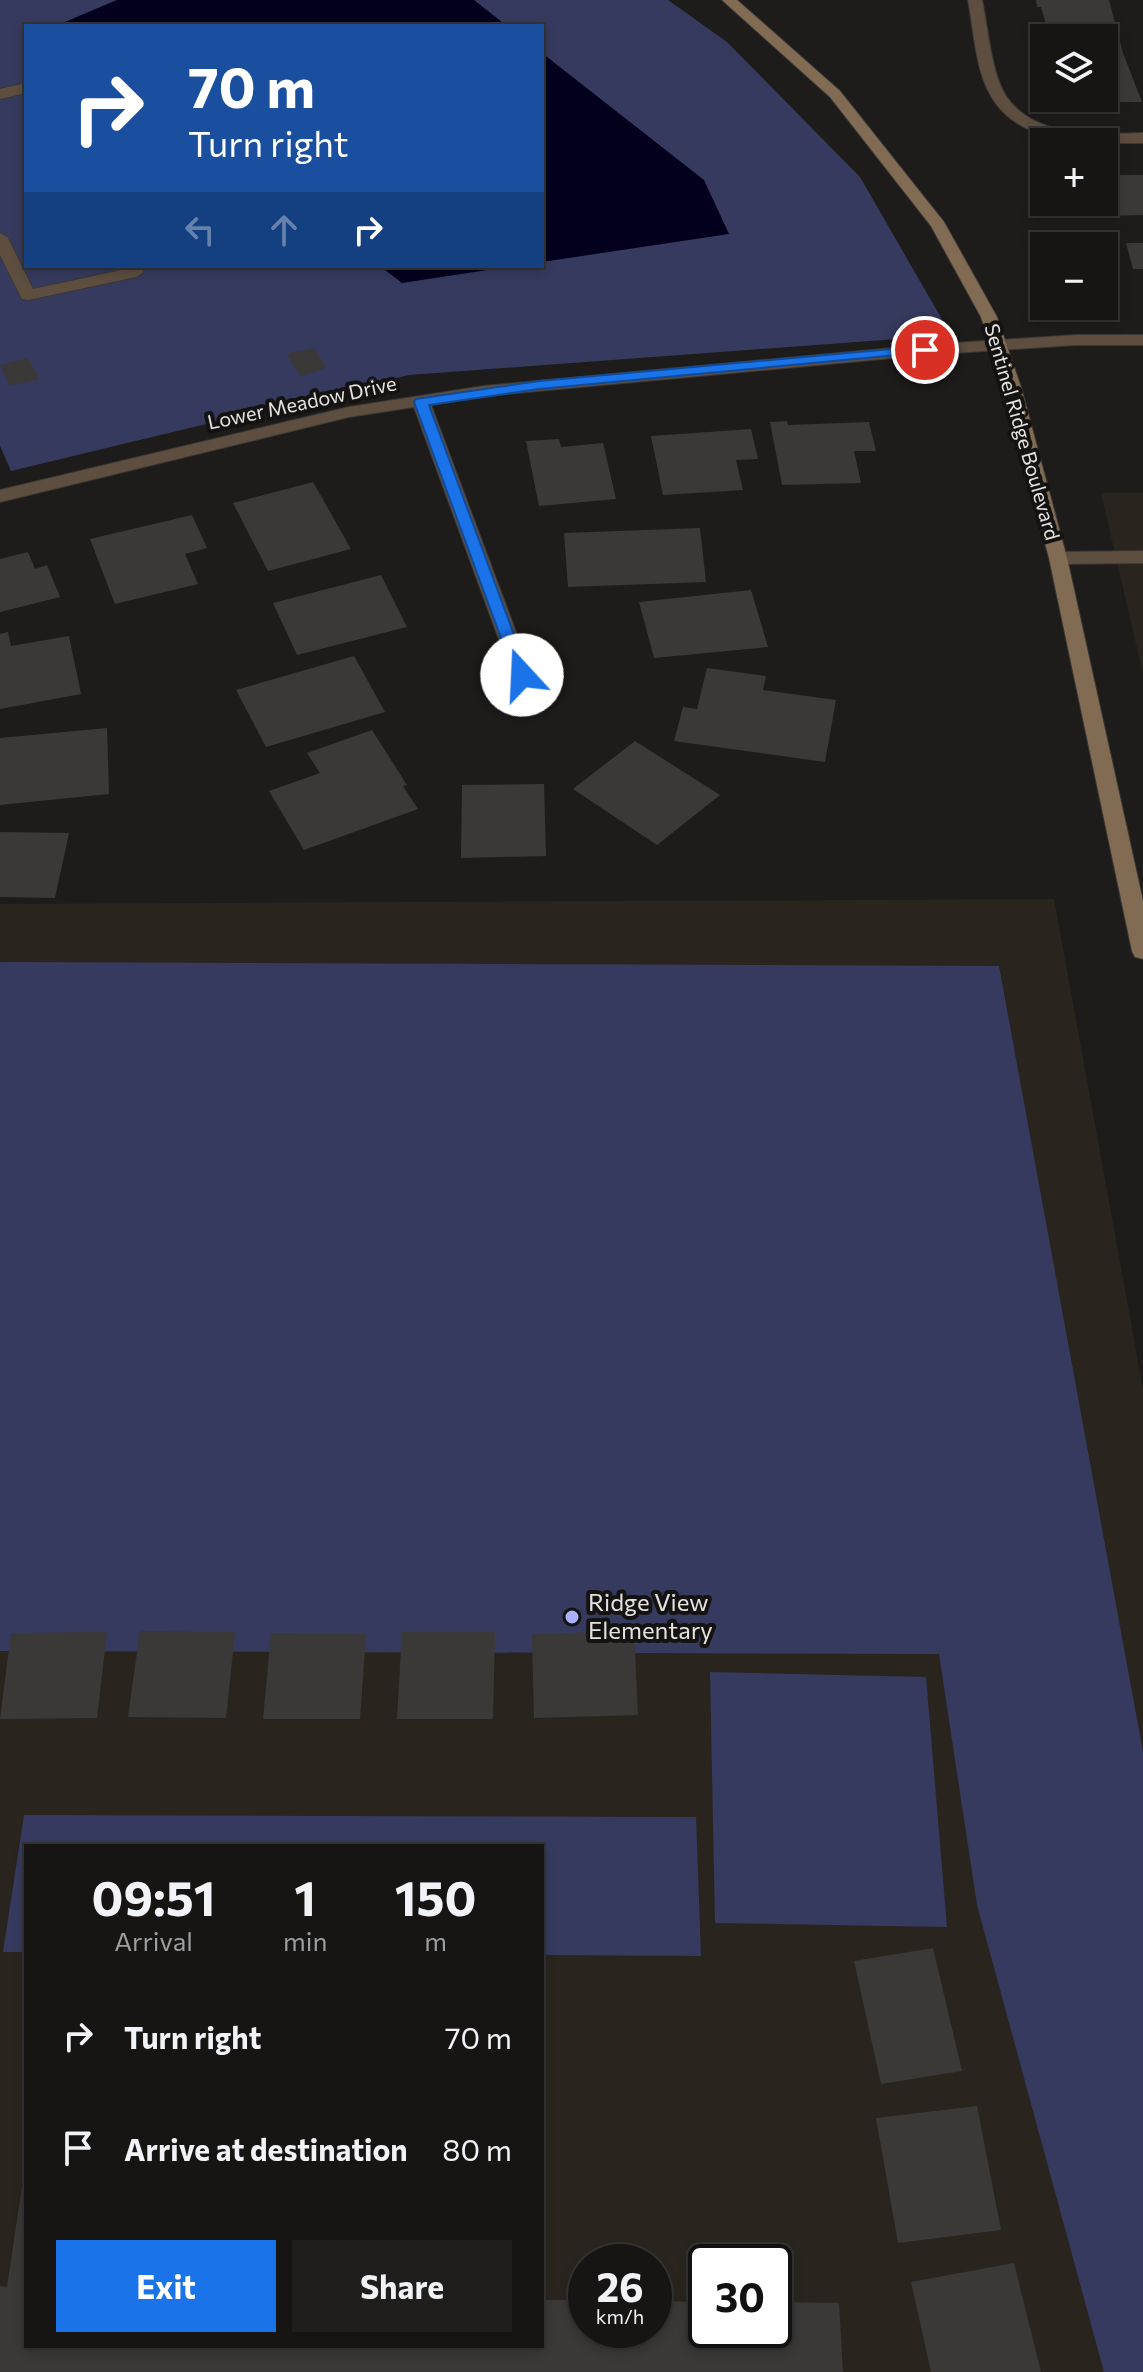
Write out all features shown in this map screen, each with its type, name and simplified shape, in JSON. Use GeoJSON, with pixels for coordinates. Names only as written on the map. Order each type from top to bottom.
{"type":"FeatureCollection","features":[{"type":"Feature","properties":{"kind":"main road","name":"Sentinel Ridge Boulevard"},"geometry":{"type":"LineString","coordinates":[[729,0],[835,94],[938,225],[989,317],[1058,558],[1143,951]]}},
{"type":"Feature","properties":{"kind":"street"},"geometry":{"type":"LineString","coordinates":[[975,0],[998,95],[1022,123],[1080,138],[1143,138]]}},
{"type":"Feature","properties":{"kind":"street"},"geometry":{"type":"LineString","coordinates":[[0,94],[24,88]]}},
{"type":"Feature","properties":{"kind":"street"},"geometry":{"type":"LineString","coordinates":[[0,238],[28,295],[136,272],[133,268]]}},
{"type":"Feature","properties":{"kind":"street","name":"Lower Meadow Drive"},"geometry":{"type":"LineString","coordinates":[[0,496],[284,426],[349,412],[484,391],[925,350],[1075,340],[1143,340]]}},
{"type":"Feature","properties":{"kind":"street"},"geometry":{"type":"LineString","coordinates":[[421,402],[522,675]]}},
{"type":"Feature","properties":{"kind":"street"},"geometry":{"type":"LineString","coordinates":[[1058,558],[1143,557]]}},
{"type":"Feature","properties":{"kind":"shaded area"},"geometry":{"type":"Polygon","coordinates":[[[0,0],[668,0],[727,42],[860,177],[951,335],[409,375],[11,471],[0,446],[0,0]]]}},
{"type":"Feature","properties":{"kind":"shaded area"},"geometry":{"type":"Polygon","coordinates":[[[117,0],[474,0],[504,24],[60,24],[117,0]]]}},
{"type":"Feature","properties":{"kind":"shaded area"},"geometry":{"type":"Polygon","coordinates":[[[544,55],[704,180],[729,234],[544,262],[544,55]]]}},
{"type":"Feature","properties":{"kind":"shaded area"},"geometry":{"type":"Polygon","coordinates":[[[383,268],[500,268],[402,283],[383,268]]]}},
{"type":"Feature","properties":{"kind":"shaded area"},"geometry":{"type":"Polygon","coordinates":[[[1101,493],[1143,493],[1143,674],[1101,493]]]}},
{"type":"Feature","properties":{"kind":"shaded area","name":"Ridge View Elementary"},"geometry":{"type":"Polygon","coordinates":[[[1054,899],[1143,1389],[1143,2372],[0,2372],[0,904],[1054,899]]]}},
{"type":"Feature","properties":{"kind":"shaded area"},"geometry":{"type":"Polygon","coordinates":[[[0,962],[999,966],[1143,1752],[1143,2372],[1104,2372],[977,1905],[939,1654],[0,1651],[0,962]]]}},
{"type":"Feature","properties":{"kind":"shaded area"},"geometry":{"type":"Polygon","coordinates":[[[710,1672],[926,1677],[947,1927],[715,1923],[710,1672]]]}},
{"type":"Feature","properties":{"kind":"shaded area"},"geometry":{"type":"Polygon","coordinates":[[[24,1815],[696,1817],[701,1956],[544,1955],[544,1844],[24,1844],[24,1952],[3,1952],[24,1815]]]}},
{"type":"Feature","properties":{"kind":"building"},"geometry":{"type":"Polygon","coordinates":[[[1036,0],[1109,0],[1115,24],[1046,24],[1041,7],[1037,7],[1036,0]]]}},
{"type":"Feature","properties":{"kind":"building"},"geometry":{"type":"Polygon","coordinates":[[[1118,34],[1123,53],[1142,102],[1118,102],[1118,34]]]}},
{"type":"Feature","properties":{"kind":"building"},"geometry":{"type":"Polygon","coordinates":[[[1118,175],[1143,175],[1143,215],[1118,216],[1118,175]]]}},
{"type":"Feature","properties":{"kind":"building"},"geometry":{"type":"Polygon","coordinates":[[[1126,243],[1143,243],[1143,269],[1133,269],[1126,243]]]}},
{"type":"Feature","properties":{"kind":"building"},"geometry":{"type":"Polygon","coordinates":[[[314,348],[327,368],[300,376],[287,354],[314,348]]]}},
{"type":"Feature","properties":{"kind":"building"},"geometry":{"type":"Polygon","coordinates":[[[28,358],[39,379],[10,386],[0,365],[28,358]]]}},
{"type":"Feature","properties":{"kind":"building"},"geometry":{"type":"Polygon","coordinates":[[[787,421],[788,425],[869,422],[876,451],[854,451],[861,483],[782,485],[770,422],[787,421]]]}},
{"type":"Feature","properties":{"kind":"building"},"geometry":{"type":"Polygon","coordinates":[[[751,429],[758,459],[736,460],[743,490],[663,495],[651,436],[751,429]]]}},
{"type":"Feature","properties":{"kind":"building"},"geometry":{"type":"Polygon","coordinates":[[[559,439],[561,447],[603,443],[616,499],[539,506],[526,441],[559,439]]]}},
{"type":"Feature","properties":{"kind":"building"},"geometry":{"type":"Polygon","coordinates":[[[313,482],[351,549],[268,571],[233,503],[313,482]]]}},
{"type":"Feature","properties":{"kind":"building"},"geometry":{"type":"Polygon","coordinates":[[[192,515],[207,548],[185,554],[198,584],[115,604],[90,539],[192,515]]]}},
{"type":"Feature","properties":{"kind":"building"},"geometry":{"type":"Polygon","coordinates":[[[700,528],[706,582],[568,587],[564,533],[700,528]]]}},
{"type":"Feature","properties":{"kind":"building"},"geometry":{"type":"Polygon","coordinates":[[[28,552],[35,569],[47,565],[60,597],[0,612],[0,559],[28,552]]]}},
{"type":"Feature","properties":{"kind":"building"},"geometry":{"type":"Polygon","coordinates":[[[381,575],[407,627],[297,655],[273,603],[381,575]]]}},
{"type":"Feature","properties":{"kind":"building"},"geometry":{"type":"Polygon","coordinates":[[[751,590],[768,647],[654,658],[639,602],[751,590]]]}},
{"type":"Feature","properties":{"kind":"building"},"geometry":{"type":"Polygon","coordinates":[[[8,632],[11,646],[69,636],[81,694],[0,709],[0,634],[8,632]]]}},
{"type":"Feature","properties":{"kind":"building"},"geometry":{"type":"Polygon","coordinates":[[[354,656],[385,712],[266,747],[236,690],[354,656]]]}},
{"type":"Feature","properties":{"kind":"building"},"geometry":{"type":"Polygon","coordinates":[[[707,668],[766,676],[763,690],[836,700],[825,762],[674,741],[683,707],[697,709],[707,668]]]}},
{"type":"Feature","properties":{"kind":"building"},"geometry":{"type":"Polygon","coordinates":[[[107,728],[109,794],[0,805],[0,738],[107,728]]]}},
{"type":"Feature","properties":{"kind":"building"},"geometry":{"type":"Polygon","coordinates":[[[372,730],[407,785],[403,786],[418,809],[304,850],[269,791],[320,773],[307,753],[372,730]]]}},
{"type":"Feature","properties":{"kind":"building"},"geometry":{"type":"Polygon","coordinates":[[[635,741],[720,795],[657,845],[573,789],[635,741]]]}},
{"type":"Feature","properties":{"kind":"building"},"geometry":{"type":"Polygon","coordinates":[[[544,784],[546,856],[461,858],[462,785],[544,784]]]}},
{"type":"Feature","properties":{"kind":"building"},"geometry":{"type":"Polygon","coordinates":[[[0,832],[69,833],[55,898],[0,897],[0,832]]]}},
{"type":"Feature","properties":{"kind":"building"},"geometry":{"type":"Polygon","coordinates":[[[140,1631],[235,1632],[226,1718],[128,1717],[140,1631]]]}},
{"type":"Feature","properties":{"kind":"building"},"geometry":{"type":"Polygon","coordinates":[[[634,1631],[638,1715],[534,1718],[532,1634],[634,1631]]]}},
{"type":"Feature","properties":{"kind":"building"},"geometry":{"type":"Polygon","coordinates":[[[107,1632],[97,1718],[0,1719],[11,1633],[107,1632]]]}},
{"type":"Feature","properties":{"kind":"building"},"geometry":{"type":"Polygon","coordinates":[[[402,1632],[495,1632],[493,1719],[397,1719],[402,1632]]]}},
{"type":"Feature","properties":{"kind":"building"},"geometry":{"type":"Polygon","coordinates":[[[271,1633],[366,1634],[360,1719],[263,1719],[271,1633]]]}},
{"type":"Feature","properties":{"kind":"building"},"geometry":{"type":"Polygon","coordinates":[[[933,1948],[962,2071],[881,2084],[854,1961],[933,1948]]]}},
{"type":"Feature","properties":{"kind":"building"},"geometry":{"type":"Polygon","coordinates":[[[977,2106],[1001,2230],[898,2243],[876,2118],[977,2106]]]}},
{"type":"Feature","properties":{"kind":"building"},"geometry":{"type":"Polygon","coordinates":[[[24,2173],[24,2348],[544,2348],[544,2300],[568,2300],[568,2348],[672,2348],[672,2301],[688,2302],[688,2348],[792,2348],[792,2302],[839,2303],[843,2372],[0,2372],[0,2286],[7,2287],[24,2173]]]}},
{"type":"Feature","properties":{"kind":"building"},"geometry":{"type":"Polygon","coordinates":[[[1014,2263],[1041,2372],[931,2372],[911,2282],[1014,2263]]]}},
{"type":"Feature","properties":{"kind":"place","name":"Ridge View Elementary"},"geometry":{"type":"Point","coordinates":[572,1617]}},
{"type":"Feature","properties":{"kind":"route"},"geometry":{"type":"LineString","coordinates":[[522,675],[421,402],[539,385],[925,350]]}}]}
